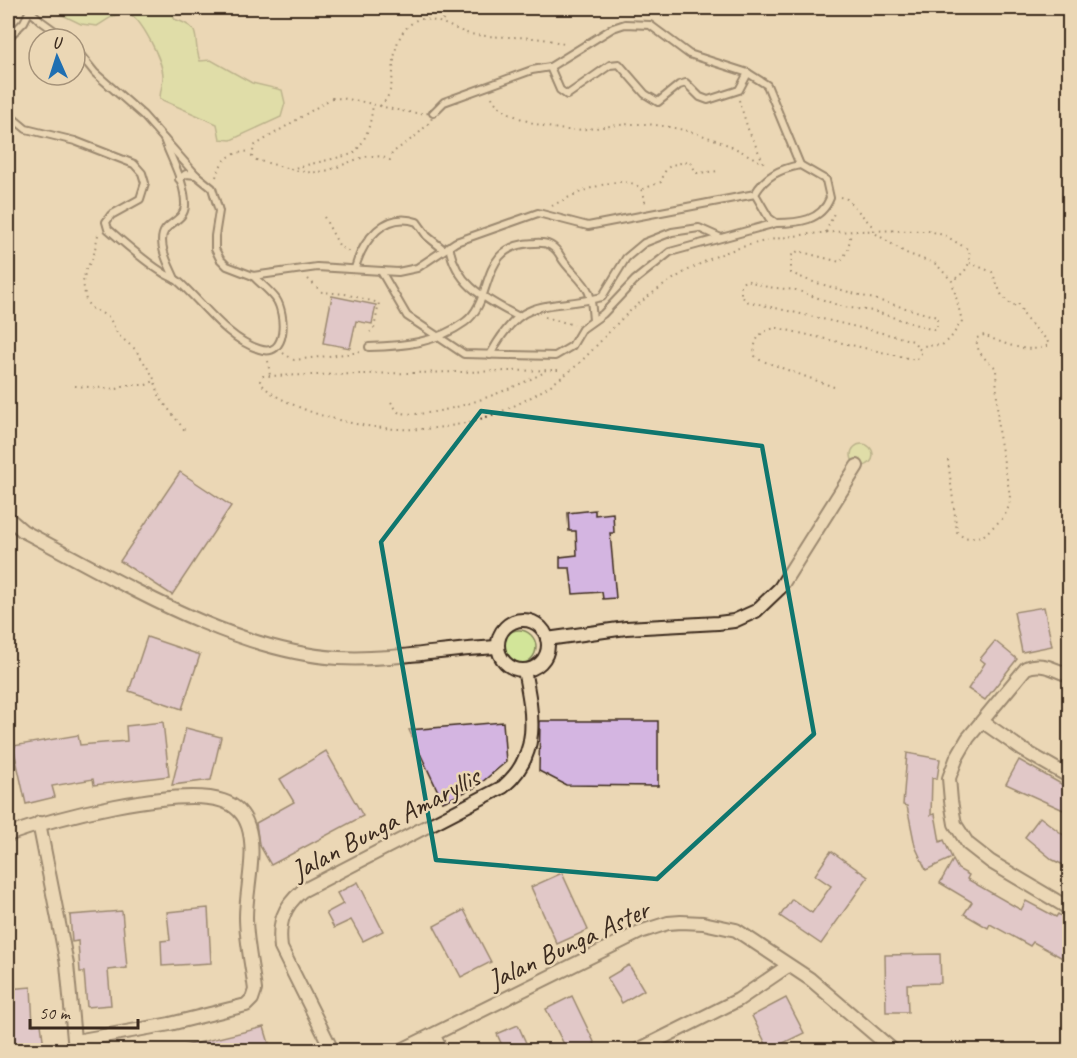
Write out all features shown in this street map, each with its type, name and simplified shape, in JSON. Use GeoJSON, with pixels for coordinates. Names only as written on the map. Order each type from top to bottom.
{"type":"FeatureCollection","features":[{"type":"Feature","properties":{"kind":"street"},"geometry":{"type":"LineString","coordinates":[[547,639],[626,628],[734,621],[756,611],[780,588],[857,466]]}},
{"type":"Feature","properties":{"kind":"street"},"geometry":{"type":"LineString","coordinates":[[8,518],[23,531],[159,603],[216,627],[303,654],[349,658],[498,647]]}},
{"type":"Feature","properties":{"kind":"street"},"geometry":{"type":"LineString","coordinates":[[515,621],[535,623],[547,639],[548,646],[543,660],[524,670],[510,666],[504,661],[498,647],[500,634],[515,621]]}},
{"type":"Feature","properties":{"kind":"street"},"geometry":{"type":"LineString","coordinates":[[1070,676],[1034,664],[1026,668],[968,738],[950,778],[955,824],[968,844],[991,862],[1070,909]]}},
{"type":"Feature","properties":{"kind":"street","name":"Jalan Bunga Amaryllis"},"geometry":{"type":"LineString","coordinates":[[332,1050],[281,948],[279,932],[283,914],[290,901],[302,891],[503,786],[518,774],[529,754],[531,739],[529,696],[524,670]]}},
{"type":"Feature","properties":{"kind":"street"},"geometry":{"type":"LineString","coordinates":[[983,722],[1023,750],[1070,777]]}},
{"type":"Feature","properties":{"kind":"street"},"geometry":{"type":"LineString","coordinates":[[8,835],[39,823],[108,807],[207,797],[236,807],[244,817],[251,841],[246,921],[255,990],[252,999],[246,1005],[76,1046],[67,964],[39,823]]}},
{"type":"Feature","properties":{"kind":"street","name":"Jalan Bunga Aster"},"geometry":{"type":"LineString","coordinates":[[402,1050],[640,932],[668,923],[703,923],[736,930],[810,979],[893,1050]]}},
{"type":"Feature","properties":{"kind":"street"},"geometry":{"type":"LineString","coordinates":[[638,1050],[738,1000],[789,966]]}},
{"type":"Feature","properties":{"kind":"street"},"geometry":{"type":"LineString","coordinates":[[434,1036],[441,1050]]}},
{"type":"Feature","properties":{"kind":"lane"},"geometry":{"type":"LineString","coordinates":[[8,38],[24,22],[28,10],[50,27]]}},
{"type":"Feature","properties":{"kind":"lane"},"geometry":{"type":"LineString","coordinates":[[382,273],[407,316],[464,354],[481,357],[490,355],[555,356],[573,346],[582,329],[609,309],[635,280],[670,252],[777,223],[814,218],[828,205],[830,195],[826,180],[800,165],[767,86],[748,73],[689,54],[650,25],[625,24],[612,28],[550,67],[532,70],[444,102],[433,113]]}},
{"type":"Feature","properties":{"kind":"lane"},"geometry":{"type":"LineString","coordinates":[[87,63],[95,73],[143,115],[162,135],[196,175],[212,188],[219,211],[215,249],[226,266],[253,276],[277,300],[283,329],[282,340],[276,348],[267,351],[258,349],[234,334],[176,279],[167,262],[162,236],[165,229],[182,216],[185,205],[179,179],[162,135]]}},
{"type":"Feature","properties":{"kind":"lane"},"geometry":{"type":"LineString","coordinates":[[550,67],[560,90],[567,94],[576,91],[610,65],[619,64],[645,94],[658,102],[664,100],[679,85],[686,83],[700,97],[708,100],[735,92],[740,90],[748,73]]}},
{"type":"Feature","properties":{"kind":"lane"},"geometry":{"type":"LineString","coordinates":[[8,114],[26,129],[67,138],[134,164],[142,172],[145,183],[140,199],[111,215],[106,222],[108,229],[163,273],[176,279]]}},
{"type":"Feature","properties":{"kind":"lane"},"geometry":{"type":"LineString","coordinates":[[253,276],[317,267],[355,268],[382,273],[417,268],[446,248],[508,223],[544,214],[588,225],[645,216],[755,194],[767,178],[787,168],[800,165]]}},
{"type":"Feature","properties":{"kind":"lane"},"geometry":{"type":"LineString","coordinates":[[179,179],[186,174],[196,175]]}},
{"type":"Feature","properties":{"kind":"lane"},"geometry":{"type":"LineString","coordinates":[[755,194],[769,218],[777,223]]}},
{"type":"Feature","properties":{"kind":"lane"},"geometry":{"type":"LineString","coordinates":[[355,268],[364,244],[393,219],[403,218],[417,222],[427,236],[446,248],[458,273],[482,298],[520,314]]}},
{"type":"Feature","properties":{"kind":"lane"},"geometry":{"type":"LineString","coordinates":[[490,355],[520,314],[545,305],[602,297],[626,258],[644,243],[672,232],[699,228],[719,237]]}},
{"type":"Feature","properties":{"kind":"lane"},"geometry":{"type":"LineString","coordinates":[[369,347],[420,343],[466,321],[482,298],[489,271],[499,259],[517,246],[539,243],[555,248],[570,272],[589,291],[593,320]]}},
{"type":"Feature","properties":{"kind":"path"},"geometry":{"type":"LineString","coordinates":[[443,21],[445,8]]}},
{"type":"Feature","properties":{"kind":"path"},"geometry":{"type":"LineString","coordinates":[[380,106],[387,100],[394,57],[401,34],[418,20],[443,21],[474,35],[522,37],[561,43],[576,51]]}},
{"type":"Feature","properties":{"kind":"path"},"geometry":{"type":"LineString","coordinates":[[490,85],[492,99],[508,114],[558,130],[616,123],[657,125],[709,137],[762,163],[735,92]]}},
{"type":"Feature","properties":{"kind":"path"},"geometry":{"type":"LineString","coordinates":[[212,188],[220,162],[229,156],[252,151],[262,140],[332,98],[416,114],[433,113],[430,121],[392,153],[390,159],[366,156],[339,168],[318,172],[289,169],[258,161],[252,157],[252,151]]}},
{"type":"Feature","properties":{"kind":"path"},"geometry":{"type":"LineString","coordinates":[[289,169],[353,154],[359,148],[371,125],[373,104]]}},
{"type":"Feature","properties":{"kind":"path"},"geometry":{"type":"LineString","coordinates":[[643,189],[661,182],[666,169],[679,162],[689,161],[698,173],[720,171]]}},
{"type":"Feature","properties":{"kind":"path"},"geometry":{"type":"LineString","coordinates":[[544,214],[563,200],[619,181],[637,184],[643,189],[645,216]]}},
{"type":"Feature","properties":{"kind":"path"},"geometry":{"type":"LineString","coordinates":[[830,195],[847,199],[873,227],[873,232]]}},
{"type":"Feature","properties":{"kind":"path"},"geometry":{"type":"LineString","coordinates":[[324,217],[340,247],[358,255]]}},
{"type":"Feature","properties":{"kind":"path"},"geometry":{"type":"LineString","coordinates":[[106,222],[100,229],[93,258],[86,269],[83,282],[86,301],[91,308],[109,317],[118,335],[135,349],[154,381],[160,398],[186,432]]}},
{"type":"Feature","properties":{"kind":"path"},"geometry":{"type":"LineString","coordinates":[[558,370],[263,376],[260,381],[262,386],[325,417],[386,430],[423,431],[454,428],[491,415],[554,384],[628,312],[696,266],[724,254],[790,235],[930,231],[946,236],[969,250],[970,263],[966,272],[951,281]]}},
{"type":"Feature","properties":{"kind":"path"},"geometry":{"type":"LineString","coordinates":[[834,387],[760,360],[755,356],[754,348],[758,336],[770,328],[778,328],[915,360],[922,352],[920,346],[913,341],[850,324],[746,301],[741,295],[741,284],[746,280],[796,290],[843,307],[909,321],[933,330],[937,328],[937,317],[810,281],[791,273],[791,256],[798,251],[840,262],[848,250],[851,232]]}},
{"type":"Feature","properties":{"kind":"path"},"geometry":{"type":"LineString","coordinates":[[873,232],[906,253],[936,264],[951,281],[962,321],[958,329],[942,345],[920,346]]}},
{"type":"Feature","properties":{"kind":"path"},"geometry":{"type":"LineString","coordinates":[[948,460],[957,532],[964,538],[983,536],[1005,517],[1010,495],[998,430],[996,368],[980,352],[976,345],[977,338],[984,335],[1004,345],[1030,348],[1048,345],[1047,340],[1026,319],[1018,303],[1013,306],[1007,303],[992,272],[970,263]]}},
{"type":"Feature","properties":{"kind":"path"},"geometry":{"type":"LineString","coordinates":[[296,270],[316,284],[322,292],[345,294],[379,303],[374,329],[369,332]]}},
{"type":"Feature","properties":{"kind":"path"},"geometry":{"type":"LineString","coordinates":[[520,314],[566,322],[582,329]]}},
{"type":"Feature","properties":{"kind":"path"},"geometry":{"type":"LineString","coordinates":[[276,348],[294,360],[361,353],[369,347]]}},
{"type":"Feature","properties":{"kind":"path"},"geometry":{"type":"LineString","coordinates":[[267,351],[270,376]]}},
{"type":"Feature","properties":{"kind":"path"},"geometry":{"type":"LineString","coordinates":[[391,402],[398,412],[422,415],[496,394],[546,372]]}},
{"type":"Feature","properties":{"kind":"path"},"geometry":{"type":"LineString","coordinates":[[75,386],[117,388],[125,385],[146,385],[154,381]]}},
{"type":"Feature","properties":{"kind":"highlighted area"},"geometry":{"type":"Polygon","coordinates":[[[481,411],[762,446],[814,734],[657,879],[436,860],[381,542],[481,411]]]}},
{"type":"Feature","properties":{"kind":"green space"},"geometry":{"type":"Polygon","coordinates":[[[48,8],[173,8],[174,19],[190,26],[193,30],[200,61],[211,60],[252,83],[282,90],[285,103],[281,117],[231,140],[220,139],[217,124],[160,99],[162,69],[150,40],[133,16],[127,13],[119,14],[97,26],[81,24],[48,8]]]}},
{"type":"Feature","properties":{"kind":"green space"},"geometry":{"type":"Polygon","coordinates":[[[862,444],[870,447],[873,455],[870,463],[862,466],[854,463],[851,455],[854,447],[862,444]]]}},
{"type":"Feature","properties":{"kind":"green space"},"geometry":{"type":"Polygon","coordinates":[[[519,630],[531,635],[536,647],[531,659],[519,664],[507,659],[502,647],[507,635],[519,630]]]}},
{"type":"Feature","properties":{"kind":"building"},"geometry":{"type":"Polygon","coordinates":[[[332,296],[376,305],[372,324],[356,321],[350,348],[323,343],[332,296]]]}},
{"type":"Feature","properties":{"kind":"building"},"geometry":{"type":"Polygon","coordinates":[[[180,472],[231,506],[172,595],[120,561],[180,472]]]}},
{"type":"Feature","properties":{"kind":"building"},"geometry":{"type":"Polygon","coordinates":[[[595,510],[595,515],[613,513],[614,533],[610,533],[616,598],[603,599],[602,592],[573,594],[570,568],[560,568],[560,557],[577,555],[576,531],[569,531],[568,513],[595,510]]]}},
{"type":"Feature","properties":{"kind":"building"},"geometry":{"type":"Polygon","coordinates":[[[1044,607],[1052,646],[1022,652],[1014,612],[1044,607]]]}},
{"type":"Feature","properties":{"kind":"building"},"geometry":{"type":"Polygon","coordinates":[[[147,637],[200,655],[182,709],[129,691],[147,637]]]}},
{"type":"Feature","properties":{"kind":"building"},"geometry":{"type":"Polygon","coordinates":[[[995,641],[1017,659],[985,700],[968,689],[985,663],[980,659],[995,641]]]}},
{"type":"Feature","properties":{"kind":"building"},"geometry":{"type":"Polygon","coordinates":[[[540,721],[658,721],[658,786],[566,785],[539,771],[540,721]]]}},
{"type":"Feature","properties":{"kind":"building"},"geometry":{"type":"Polygon","coordinates":[[[163,722],[169,776],[94,785],[93,779],[52,786],[55,797],[26,804],[13,746],[78,735],[80,745],[127,741],[126,726],[163,722]]]}},
{"type":"Feature","properties":{"kind":"building"},"geometry":{"type":"Polygon","coordinates":[[[503,722],[506,762],[476,787],[443,802],[409,730],[503,722]]]}},
{"type":"Feature","properties":{"kind":"building"},"geometry":{"type":"Polygon","coordinates":[[[186,728],[221,737],[211,780],[172,785],[186,728]]]}},
{"type":"Feature","properties":{"kind":"building"},"geometry":{"type":"Polygon","coordinates":[[[326,751],[363,816],[271,865],[259,844],[256,823],[294,802],[280,779],[326,751]]]}},
{"type":"Feature","properties":{"kind":"building"},"geometry":{"type":"Polygon","coordinates":[[[907,753],[940,759],[937,779],[932,778],[931,815],[935,814],[940,842],[944,840],[952,858],[926,870],[915,846],[907,806],[903,805],[907,753]]]}},
{"type":"Feature","properties":{"kind":"building"},"geometry":{"type":"Polygon","coordinates":[[[1019,760],[1070,789],[1070,813],[1006,784],[1019,760]]]}},
{"type":"Feature","properties":{"kind":"building"},"geometry":{"type":"Polygon","coordinates":[[[1040,817],[1070,840],[1070,868],[1053,860],[1025,837],[1040,817]]]}},
{"type":"Feature","properties":{"kind":"building"},"geometry":{"type":"Polygon","coordinates":[[[831,851],[868,877],[821,944],[780,916],[792,899],[812,913],[831,886],[815,875],[831,851]]]}},
{"type":"Feature","properties":{"kind":"building"},"geometry":{"type":"Polygon","coordinates":[[[953,860],[958,869],[969,875],[967,879],[1021,910],[1026,901],[1056,917],[1058,914],[1070,921],[1070,962],[1033,942],[1030,946],[990,924],[988,928],[964,914],[972,902],[940,883],[953,860]]]}},
{"type":"Feature","properties":{"kind":"building"},"geometry":{"type":"Polygon","coordinates":[[[562,873],[588,930],[557,944],[531,887],[562,873]]]}},
{"type":"Feature","properties":{"kind":"building"},"geometry":{"type":"Polygon","coordinates":[[[358,882],[383,931],[363,941],[351,920],[334,928],[326,913],[343,904],[337,893],[358,882]]]}},
{"type":"Feature","properties":{"kind":"building"},"geometry":{"type":"Polygon","coordinates":[[[208,908],[211,963],[162,966],[161,941],[170,940],[167,912],[208,908]]]}},
{"type":"Feature","properties":{"kind":"building"},"geometry":{"type":"Polygon","coordinates":[[[464,910],[491,962],[461,977],[434,926],[464,910]]]}},
{"type":"Feature","properties":{"kind":"building"},"geometry":{"type":"Polygon","coordinates":[[[122,911],[127,968],[108,970],[111,1005],[87,1007],[84,972],[80,972],[78,941],[72,942],[70,915],[122,911]]]}},
{"type":"Feature","properties":{"kind":"building"},"geometry":{"type":"Polygon","coordinates":[[[940,954],[941,983],[907,984],[908,1012],[886,1012],[885,955],[940,954]]]}},
{"type":"Feature","properties":{"kind":"building"},"geometry":{"type":"Polygon","coordinates":[[[629,965],[644,990],[622,1003],[607,978],[629,965]]]}},
{"type":"Feature","properties":{"kind":"building"},"geometry":{"type":"Polygon","coordinates":[[[31,987],[33,1025],[41,1024],[44,1047],[8,1050],[8,989],[31,987]]]}},
{"type":"Feature","properties":{"kind":"building"},"geometry":{"type":"Polygon","coordinates":[[[572,996],[595,1044],[582,1050],[567,1050],[546,1009],[572,996]]]}},
{"type":"Feature","properties":{"kind":"building"},"geometry":{"type":"Polygon","coordinates":[[[786,998],[804,1033],[769,1050],[752,1016],[786,998]]]}},
{"type":"Feature","properties":{"kind":"building"},"geometry":{"type":"Polygon","coordinates":[[[518,1025],[527,1045],[515,1050],[504,1050],[497,1034],[518,1025]]]}},
{"type":"Feature","properties":{"kind":"building"},"geometry":{"type":"Polygon","coordinates":[[[264,1027],[271,1050],[185,1050],[185,1046],[264,1027]]]}}]}
